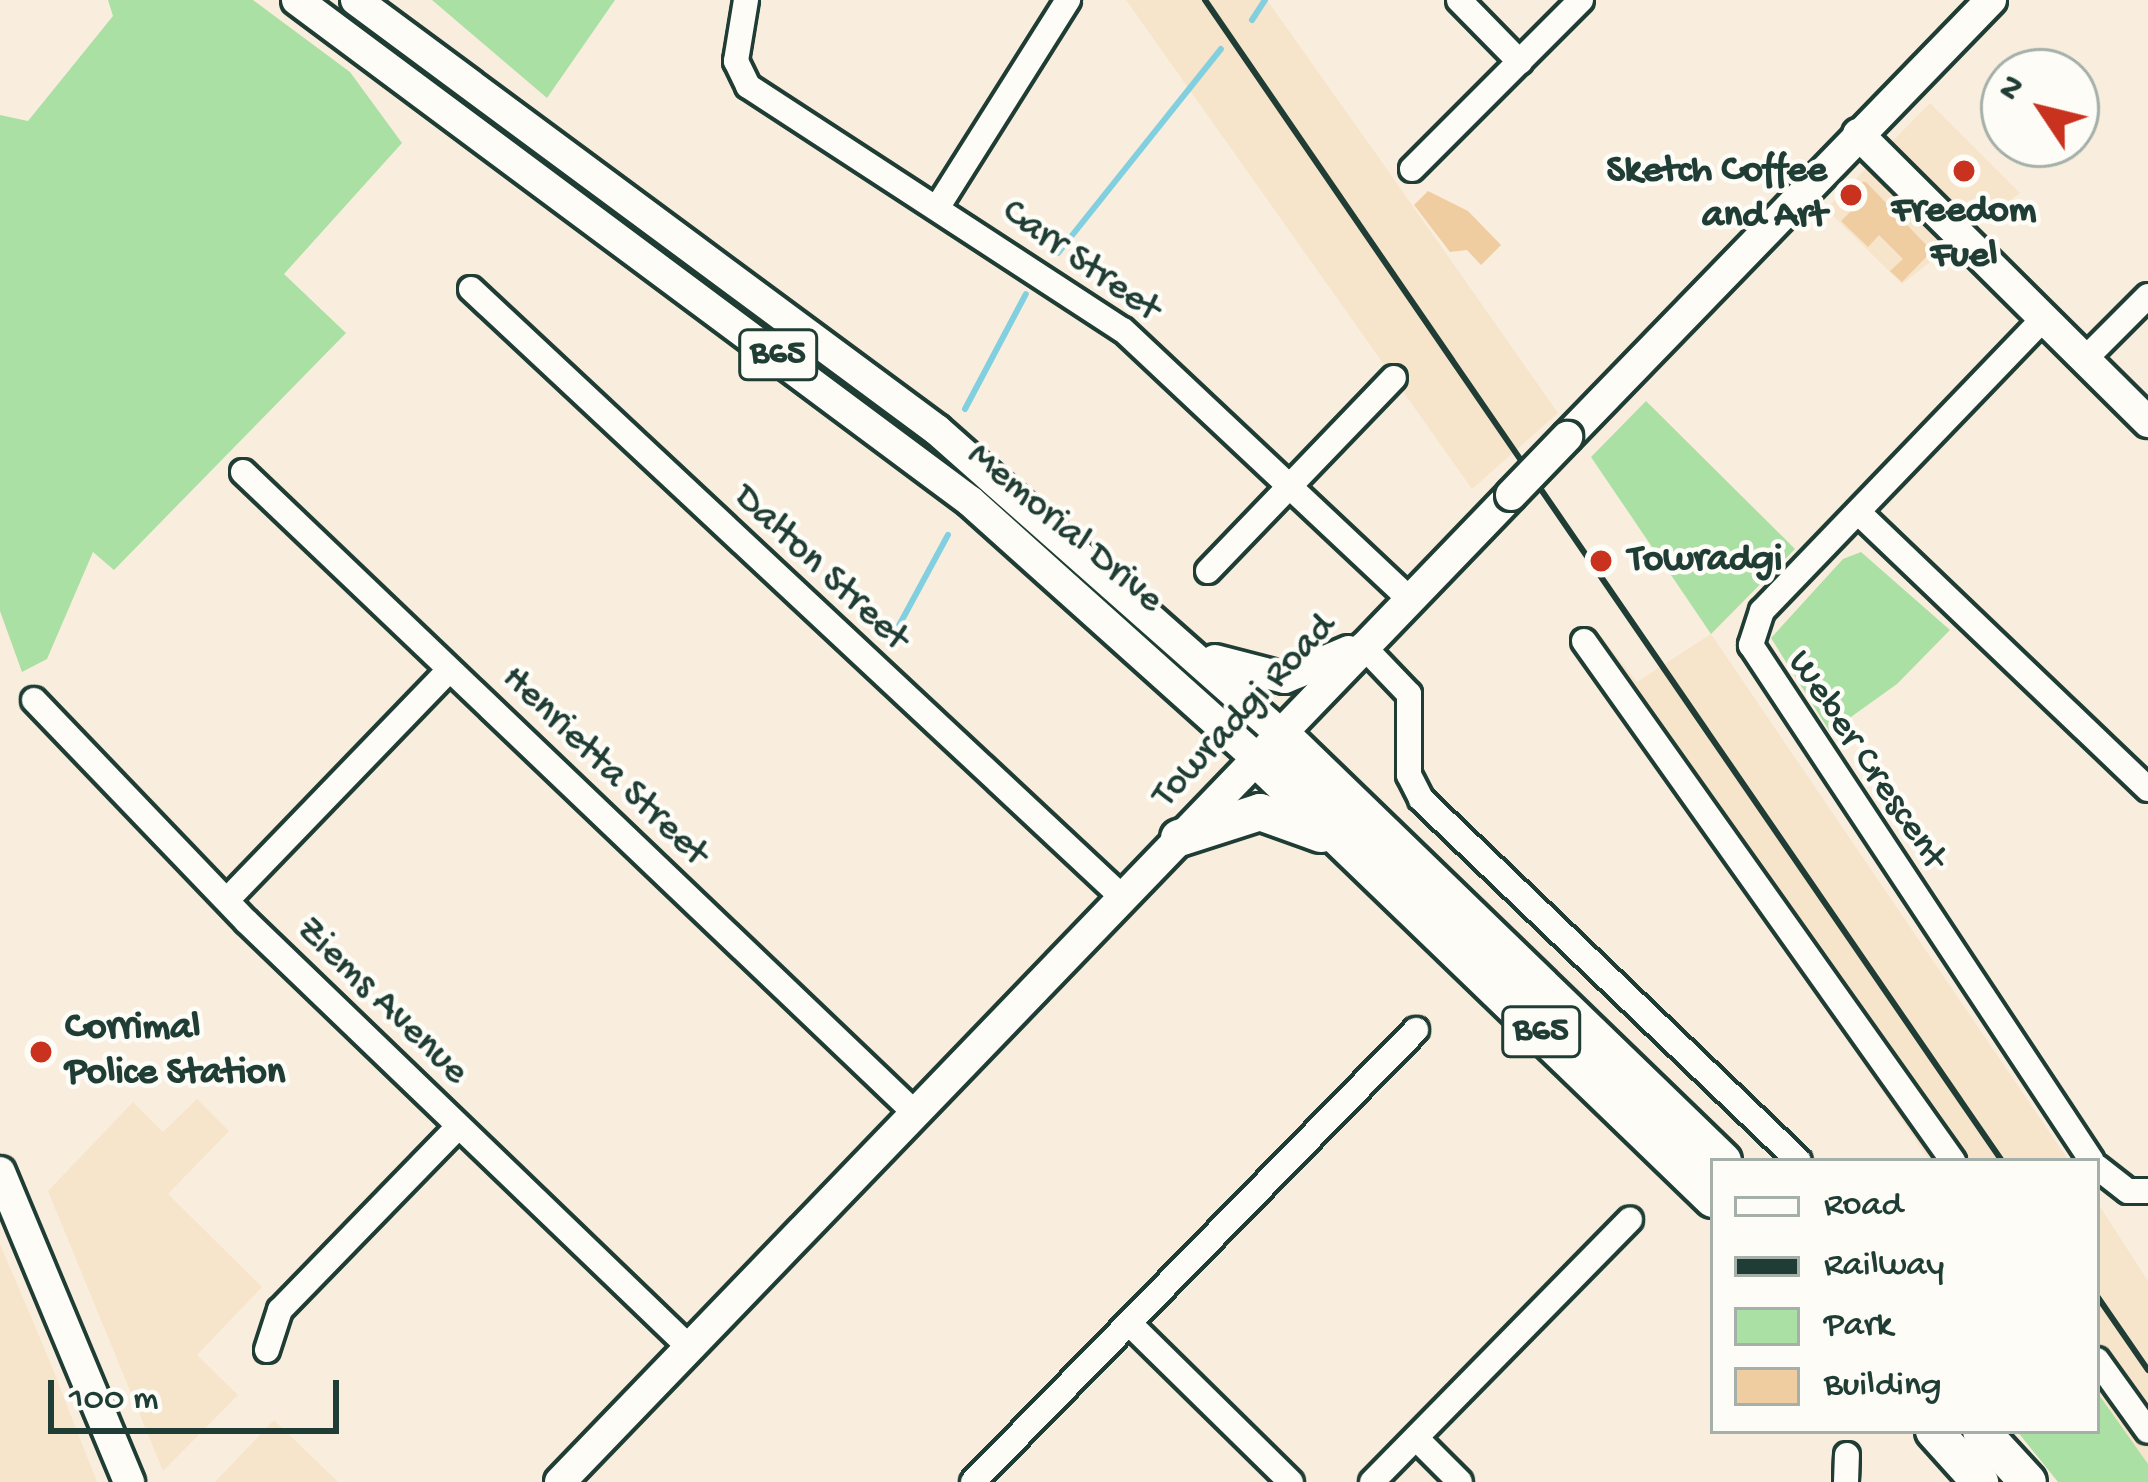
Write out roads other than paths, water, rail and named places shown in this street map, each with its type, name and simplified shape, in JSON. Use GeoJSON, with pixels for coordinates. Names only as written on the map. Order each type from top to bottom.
{"type":"FeatureCollection","features":[{"type":"Feature","properties":{"kind":"highway","name":"Memorial Drive"},"geometry":{"type":"LineString","coordinates":[[1268,746],[1369,866],[1710,1196]]}},
{"type":"Feature","properties":{"kind":"highway","name":"Memorial Drive"},"geometry":{"type":"LineString","coordinates":[[1268,746],[1720,1158]]}},
{"type":"Feature","properties":{"kind":"highway"},"geometry":{"type":"LineString","coordinates":[[1179,838],[1233,815],[1275,813],[1369,866]]}},
{"type":"Feature","properties":{"kind":"highway"},"geometry":{"type":"LineString","coordinates":[[1937,1434],[1980,1482]]}},
{"type":"Feature","properties":{"kind":"highway"},"geometry":{"type":"LineString","coordinates":[[1985,1434],[2028,1482]]}},
{"type":"Feature","properties":{"kind":"main road","name":"Memorial Drive"},"geometry":{"type":"LineString","coordinates":[[297,0],[952,488],[1268,746]]}},
{"type":"Feature","properties":{"kind":"main road","name":"Memorial Drive"},"geometry":{"type":"LineString","coordinates":[[356,0],[937,430],[1161,622],[1268,746]]}},
{"type":"Feature","properties":{"kind":"main road","name":"Towradgi Road"},"geometry":{"type":"LineString","coordinates":[[560,1482],[1407,597],[1991,0]]}},
{"type":"Feature","properties":{"kind":"main road"},"geometry":{"type":"LineString","coordinates":[[1858,134],[2148,422]]}},
{"type":"Feature","properties":{"kind":"main road"},"geometry":{"type":"LineString","coordinates":[[1161,622],[1259,679],[1285,678],[1363,645]]}},
{"type":"Feature","properties":{"kind":"main road"},"geometry":{"type":"LineString","coordinates":[[0,1172],[129,1482]]}},
{"type":"Feature","properties":{"kind":"street","name":"Carr Street"},"geometry":{"type":"LineString","coordinates":[[746,0],[736,61],[748,86],[1123,330],[1407,597]]}},
{"type":"Feature","properties":{"kind":"street"},"geometry":{"type":"LineString","coordinates":[[937,208],[1067,0]]}},
{"type":"Feature","properties":{"kind":"street"},"geometry":{"type":"LineString","coordinates":[[1459,0],[1520,62]]}},
{"type":"Feature","properties":{"kind":"street"},"geometry":{"type":"LineString","coordinates":[[1412,169],[1581,0]]}},
{"type":"Feature","properties":{"kind":"street","name":"Dalton Street"},"geometry":{"type":"LineString","coordinates":[[471,290],[1122,898]]}},
{"type":"Feature","properties":{"kind":"street"},"geometry":{"type":"LineString","coordinates":[[2085,359],[2148,296]]}},
{"type":"Feature","properties":{"kind":"street","name":"Weber Crescent"},"geometry":{"type":"LineString","coordinates":[[2043,319],[1762,611],[1753,656],[2091,1158]]}},
{"type":"Feature","properties":{"kind":"street"},"geometry":{"type":"LineString","coordinates":[[1208,571],[1394,378]]}},
{"type":"Feature","properties":{"kind":"street","name":"Henrietta Street"},"geometry":{"type":"LineString","coordinates":[[243,472],[915,1113]]}},
{"type":"Feature","properties":{"kind":"street"},"geometry":{"type":"LineString","coordinates":[[1858,512],[2148,789]]}},
{"type":"Feature","properties":{"kind":"street"},"geometry":{"type":"LineString","coordinates":[[1584,641],[1951,1158]]}},
{"type":"Feature","properties":{"kind":"street"},"geometry":{"type":"LineString","coordinates":[[1363,645],[1409,694],[1409,775],[1421,799],[1796,1158]]}},
{"type":"Feature","properties":{"kind":"street"},"geometry":{"type":"LineString","coordinates":[[228,898],[449,670]]}},
{"type":"Feature","properties":{"kind":"street","name":"Ziems Avenue"},"geometry":{"type":"LineString","coordinates":[[34,700],[458,1126],[689,1347]]}},
{"type":"Feature","properties":{"kind":"street"},"geometry":{"type":"LineString","coordinates":[[973,1482],[1416,1030]]}},
{"type":"Feature","properties":{"kind":"street"},"geometry":{"type":"LineString","coordinates":[[267,1350],[280,1310],[458,1126]]}},
{"type":"Feature","properties":{"kind":"street","name":"Weber Crescent"},"geometry":{"type":"LineString","coordinates":[[2100,1167],[2145,1192]]}},
{"type":"Feature","properties":{"kind":"street"},"geometry":{"type":"LineString","coordinates":[[1372,1482],[1630,1220]]}},
{"type":"Feature","properties":{"kind":"street"},"geometry":{"type":"LineString","coordinates":[[1129,1323],[1291,1482]]}},
{"type":"Feature","properties":{"kind":"street"},"geometry":{"type":"LineString","coordinates":[[2100,1364],[2148,1431]]}},
{"type":"Feature","properties":{"kind":"street"},"geometry":{"type":"LineString","coordinates":[[1416,1438],[1460,1482]]}},
{"type":"Feature","properties":{"kind":"street"},"geometry":{"type":"LineString","coordinates":[[1846,1482],[1847,1455]]}},
{"type":"Feature","properties":{"kind":"waterway"},"geometry":{"type":"LineString","coordinates":[[1252,20],[1265,0]]}},
{"type":"Feature","properties":{"kind":"waterway"},"geometry":{"type":"LineString","coordinates":[[1058,253],[1221,49]]}},
{"type":"Feature","properties":{"kind":"waterway"},"geometry":{"type":"LineString","coordinates":[[965,409],[1026,294]]}},
{"type":"Feature","properties":{"kind":"waterway"},"geometry":{"type":"LineString","coordinates":[[889,644],[948,535]]}},
{"type":"Feature","properties":{"kind":"railway"},"geometry":{"type":"LineString","coordinates":[[1205,0],[2000,1158]]}},
{"type":"Feature","properties":{"kind":"railway"},"geometry":{"type":"LineString","coordinates":[[2100,1300],[2148,1370]]}},
{"type":"Feature","properties":{"kind":"place","name":"Freedom Fuel"},"geometry":{"type":"Point","coordinates":[1964,171]}},
{"type":"Feature","properties":{"kind":"place","name":"Sketch Coffee and Art"},"geometry":{"type":"Point","coordinates":[1851,195]}},
{"type":"Feature","properties":{"kind":"place","name":"Towradgi"},"geometry":{"type":"Point","coordinates":[1601,561]}},
{"type":"Feature","properties":{"kind":"place","name":"Corrimal Police Station"},"geometry":{"type":"Point","coordinates":[41,1052]}}]}
